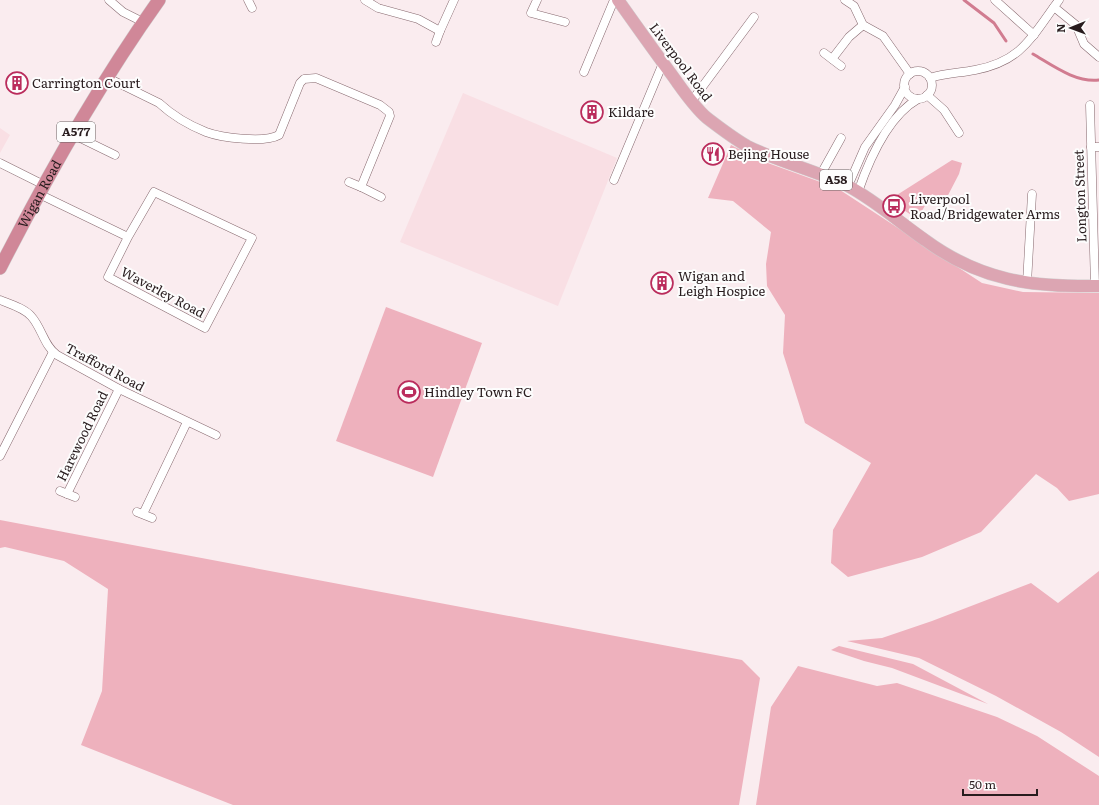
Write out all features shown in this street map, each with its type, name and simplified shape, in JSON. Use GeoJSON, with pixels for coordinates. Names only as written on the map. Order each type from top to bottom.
{"type":"FeatureCollection","features":[{"type":"Feature","properties":{"kind":"highway","name":"Wigan Road"},"geometry":{"type":"LineString","coordinates":[[0,268],[4,250],[42,190],[108,78],[143,22],[159,0]]}},
{"type":"Feature","properties":{"kind":"main road","name":"Liverpool Road"},"geometry":{"type":"LineString","coordinates":[[618,0],[691,102],[706,117],[727,134],[748,146],[821,174],[853,189],[950,257],[992,276],[1027,283],[1097,286]]}},
{"type":"Feature","properties":{"kind":"street"},"geometry":{"type":"LineString","coordinates":[[109,0],[122,12],[143,22]]}},
{"type":"Feature","properties":{"kind":"street"},"geometry":{"type":"LineString","coordinates":[[248,0],[252,8]]}},
{"type":"Feature","properties":{"kind":"street"},"geometry":{"type":"LineString","coordinates":[[365,0],[378,8],[418,19],[440,31]]}},
{"type":"Feature","properties":{"kind":"street"},"geometry":{"type":"LineString","coordinates":[[436,42],[454,0]]}},
{"type":"Feature","properties":{"kind":"street"},"geometry":{"type":"LineString","coordinates":[[537,0],[532,13],[565,22]]}},
{"type":"Feature","properties":{"kind":"street"},"geometry":{"type":"LineString","coordinates":[[584,72],[614,0]]}},
{"type":"Feature","properties":{"kind":"street"},"geometry":{"type":"LineString","coordinates":[[845,0],[854,6],[862,25],[883,36],[910,74]]}},
{"type":"Feature","properties":{"kind":"street"},"geometry":{"type":"LineString","coordinates":[[994,0],[1034,34]]}},
{"type":"Feature","properties":{"kind":"street"},"geometry":{"type":"LineString","coordinates":[[930,78],[996,65],[1015,55],[1034,34],[1057,3],[1076,26],[1084,44],[1099,57]]}},
{"type":"Feature","properties":{"kind":"street"},"geometry":{"type":"LineString","coordinates":[[691,102],[754,16]]}},
{"type":"Feature","properties":{"kind":"street"},"geometry":{"type":"LineString","coordinates":[[832,59],[862,25]]}},
{"type":"Feature","properties":{"kind":"street"},"geometry":{"type":"LineString","coordinates":[[824,53],[841,66]]}},
{"type":"Feature","properties":{"kind":"street"},"geometry":{"type":"LineString","coordinates":[[614,180],[663,63]]}},
{"type":"Feature","properties":{"kind":"street"},"geometry":{"type":"LineString","coordinates":[[918,71],[923,72],[930,78],[931,89],[927,95],[905,108],[885,135],[853,189],[866,147],[895,105],[905,86],[907,78],[910,74],[918,71]]}},
{"type":"Feature","properties":{"kind":"street"},"geometry":{"type":"LineString","coordinates":[[108,78],[159,104],[166,110],[206,132],[215,135],[252,139],[269,139],[278,135],[300,83],[304,79],[316,78],[380,104],[389,112],[390,116],[361,187]]}},
{"type":"Feature","properties":{"kind":"street"},"geometry":{"type":"LineString","coordinates":[[905,86],[911,96],[918,99]]}},
{"type":"Feature","properties":{"kind":"street"},"geometry":{"type":"LineString","coordinates":[[927,95],[944,110],[959,132]]}},
{"type":"Feature","properties":{"kind":"street","name":"Longton Street"},"geometry":{"type":"LineString","coordinates":[[1090,105],[1095,147],[1097,286]]}},
{"type":"Feature","properties":{"kind":"street"},"geometry":{"type":"LineString","coordinates":[[74,135],[116,155]]}},
{"type":"Feature","properties":{"kind":"street"},"geometry":{"type":"LineString","coordinates":[[821,174],[841,138]]}},
{"type":"Feature","properties":{"kind":"street"},"geometry":{"type":"LineString","coordinates":[[0,162],[42,190],[128,237]]}},
{"type":"Feature","properties":{"kind":"street"},"geometry":{"type":"LineString","coordinates":[[349,182],[381,196]]}},
{"type":"Feature","properties":{"kind":"street","name":"Waverley Road"},"geometry":{"type":"LineString","coordinates":[[154,192],[252,238],[205,328],[108,277],[128,237],[154,192]]}},
{"type":"Feature","properties":{"kind":"street"},"geometry":{"type":"LineString","coordinates":[[1027,283],[1032,194]]}},
{"type":"Feature","properties":{"kind":"street","name":"Trafford Road"},"geometry":{"type":"LineString","coordinates":[[0,300],[25,311],[31,316],[53,352],[119,389],[216,435]]}},
{"type":"Feature","properties":{"kind":"street"},"geometry":{"type":"LineString","coordinates":[[0,456],[53,352]]}},
{"type":"Feature","properties":{"kind":"street","name":"Harewood Road"},"geometry":{"type":"LineString","coordinates":[[75,497],[63,492],[119,389]]}},
{"type":"Feature","properties":{"kind":"street"},"geometry":{"type":"LineString","coordinates":[[152,518],[140,513],[186,422]]}},
{"type":"Feature","properties":{"kind":"shaded area"},"geometry":{"type":"Polygon","coordinates":[[[463,93],[617,158],[558,306],[400,242],[463,93]]]}},
{"type":"Feature","properties":{"kind":"shaded area"},"geometry":{"type":"Polygon","coordinates":[[[0,128],[10,135],[0,153],[0,128]]]}},
{"type":"Feature","properties":{"kind":"shaded area"},"geometry":{"type":"Polygon","coordinates":[[[731,145],[765,162],[837,188],[982,283],[1023,292],[1099,293],[1099,494],[1069,501],[1057,488],[1036,474],[981,532],[922,557],[848,577],[831,563],[833,530],[871,463],[805,423],[783,353],[785,315],[767,286],[766,264],[771,232],[733,201],[708,198],[731,145]]]}},
{"type":"Feature","properties":{"kind":"shaded area"},"geometry":{"type":"Polygon","coordinates":[[[952,160],[962,163],[959,174],[945,201],[932,194],[917,219],[889,200],[952,160]]]}},
{"type":"Feature","properties":{"kind":"shaded area","name":"Hindley Town FC"},"geometry":{"type":"Polygon","coordinates":[[[386,307],[482,343],[433,477],[336,441],[386,307]]]}},
{"type":"Feature","properties":{"kind":"shaded area"},"geometry":{"type":"Polygon","coordinates":[[[0,520],[742,660],[760,678],[739,805],[233,805],[81,745],[102,691],[108,589],[64,561],[5,547],[0,548],[0,520]]]}},
{"type":"Feature","properties":{"kind":"shaded area"},"geometry":{"type":"Polygon","coordinates":[[[1099,571],[1099,757],[1061,732],[996,696],[919,658],[847,641],[882,638],[932,621],[1031,583],[1058,603],[1099,571]]]}},
{"type":"Feature","properties":{"kind":"shaded area"},"geometry":{"type":"Polygon","coordinates":[[[839,646],[913,664],[988,704],[892,668],[864,661],[831,650],[839,646]]]}},
{"type":"Feature","properties":{"kind":"shaded area"},"geometry":{"type":"Polygon","coordinates":[[[798,666],[877,686],[897,683],[997,717],[1037,736],[1099,776],[1099,805],[756,805],[771,707],[798,666]]]}},
{"type":"Feature","properties":{"kind":"waterway"},"geometry":{"type":"LineString","coordinates":[[964,0],[994,23],[1006,41]]}},
{"type":"Feature","properties":{"kind":"waterway"},"geometry":{"type":"LineString","coordinates":[[1033,54],[1073,76],[1082,79],[1099,80]]}},
{"type":"Feature","properties":{"kind":"place","name":"Carrington Court"},"geometry":{"type":"Point","coordinates":[17,83]}},
{"type":"Feature","properties":{"kind":"place","name":"Kildare"},"geometry":{"type":"Point","coordinates":[592,112]}},
{"type":"Feature","properties":{"kind":"place","name":"Bejing House"},"geometry":{"type":"Point","coordinates":[713,154]}},
{"type":"Feature","properties":{"kind":"place","name":"Liverpool Road/Bridgewater Arms"},"geometry":{"type":"Point","coordinates":[894,206]}},
{"type":"Feature","properties":{"kind":"place","name":"Wigan and Leigh Hospice"},"geometry":{"type":"Point","coordinates":[662,283]}},
{"type":"Feature","properties":{"kind":"place","name":"Hindley Town FC"},"geometry":{"type":"Point","coordinates":[409,392]}}]}
